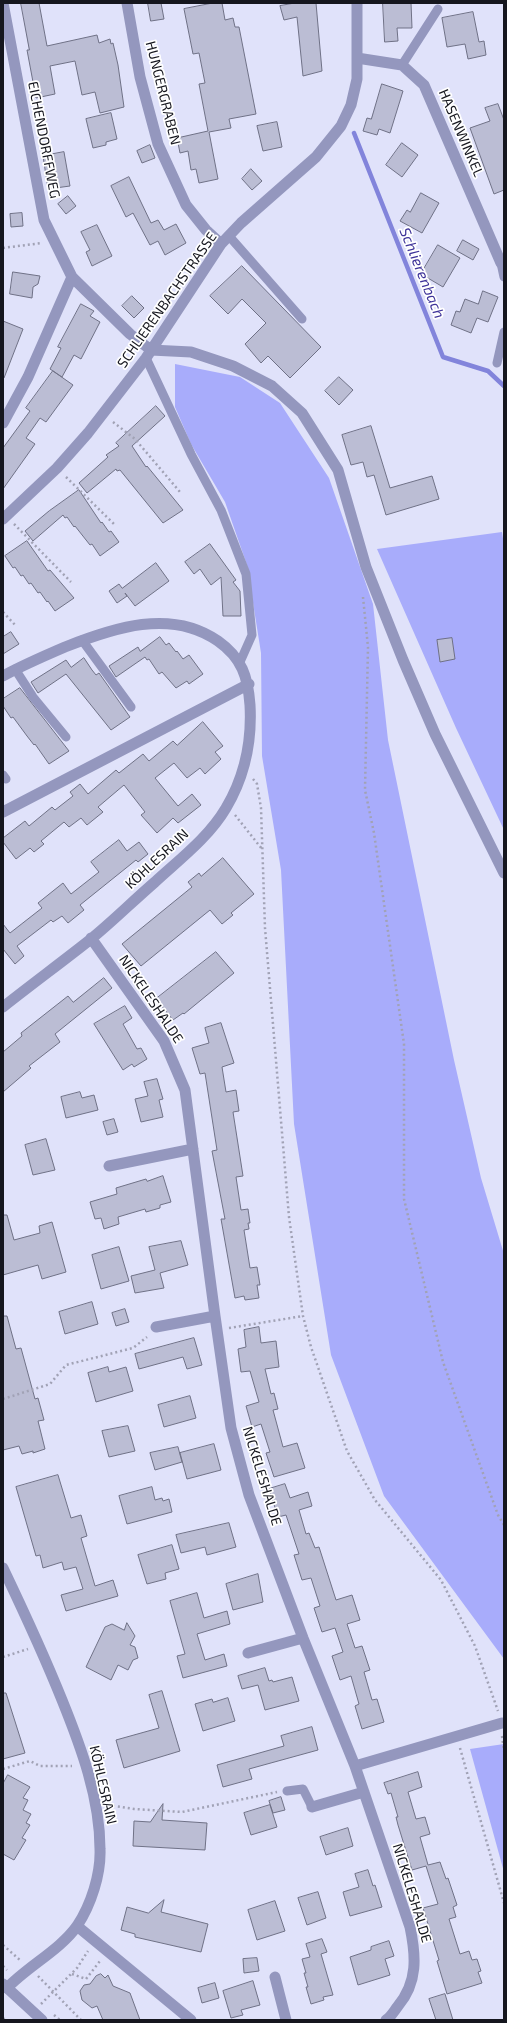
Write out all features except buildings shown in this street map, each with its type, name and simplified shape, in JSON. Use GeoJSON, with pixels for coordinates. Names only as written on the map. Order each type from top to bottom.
{"type":"FeatureCollection","features":[{"type":"Feature","properties":{"kind":"street","name":"EICHENDORFFWEG"},"geometry":{"type":"LineString","coordinates":[[3,3],[44,220],[72,277],[149,354]]}},
{"type":"Feature","properties":{"kind":"street","name":"HUNGERGRABEN"},"geometry":{"type":"LineString","coordinates":[[127,3],[140,77],[158,144],[186,205],[206,230],[225,240]]}},
{"type":"Feature","properties":{"kind":"street","name":"SCHLIERENBACHSTRASSE"},"geometry":{"type":"LineString","coordinates":[[5,515],[57,468],[103,414],[149,354],[225,240],[316,157],[341,126],[351,105],[357,79],[357,3]]}},
{"type":"Feature","properties":{"kind":"street"},"geometry":{"type":"LineString","coordinates":[[357,58],[402,64]]}},
{"type":"Feature","properties":{"kind":"street","name":"HASENWINKEL"},"geometry":{"type":"LineString","coordinates":[[402,64],[424,86],[501,263]]}},
{"type":"Feature","properties":{"kind":"street"},"geometry":{"type":"LineString","coordinates":[[3,423],[28,377],[72,277]]}},
{"type":"Feature","properties":{"kind":"street"},"geometry":{"type":"LineString","coordinates":[[149,354],[191,352],[233,366],[272,386],[302,413],[338,470],[366,567],[403,660],[435,734],[504,873]]}},
{"type":"Feature","properties":{"kind":"street","name":"KÖHLESRAIN"},"geometry":{"type":"LineString","coordinates":[[3,676],[15,669],[82,640],[110,630],[135,625],[161,623],[185,625],[207,634],[225,646],[240,662],[249,684],[250,714],[249,741],[244,768],[227,807],[215,824],[190,850],[91,938],[3,1007]]}},
{"type":"Feature","properties":{"kind":"street"},"geometry":{"type":"LineString","coordinates":[[3,812],[249,684]]}},
{"type":"Feature","properties":{"kind":"street","name":"NICKELESHALDE"},"geometry":{"type":"LineString","coordinates":[[91,938],[164,1041],[173,1058],[185,1090],[231,1428],[249,1495],[303,1638],[355,1766],[410,1927],[415,1951],[413,1980],[402,2002],[386,2020]]}},
{"type":"Feature","properties":{"kind":"street"},"geometry":{"type":"LineString","coordinates":[[109,1166],[193,1149]]}},
{"type":"Feature","properties":{"kind":"street"},"geometry":{"type":"LineString","coordinates":[[156,1327],[215,1316]]}},
{"type":"Feature","properties":{"kind":"street","name":"KÖHLESRAIN"},"geometry":{"type":"LineString","coordinates":[[3,1568],[40,1645],[73,1728],[86,1766],[94,1802],[100,1850],[98,1870],[92,1896],[76,1926],[54,1948],[5,1986]]}},
{"type":"Feature","properties":{"kind":"street"},"geometry":{"type":"LineString","coordinates":[[248,1653],[303,1638]]}},
{"type":"Feature","properties":{"kind":"street"},"geometry":{"type":"LineString","coordinates":[[355,1766],[457,1738],[502,1723]]}},
{"type":"Feature","properties":{"kind":"street"},"geometry":{"type":"LineString","coordinates":[[312,1806],[364,1792]]}},
{"type":"Feature","properties":{"kind":"street"},"geometry":{"type":"LineString","coordinates":[[76,1926],[191,2020]]}},
{"type":"Feature","properties":{"kind":"street"},"geometry":{"type":"LineString","coordinates":[[275,1977],[286,2020]]}},
{"type":"Feature","properties":{"kind":"street"},"geometry":{"type":"LineString","coordinates":[[5,1986],[38,2016]]}},
{"type":"Feature","properties":{"kind":"lane"},"geometry":{"type":"LineString","coordinates":[[402,64],[438,9]]}},
{"type":"Feature","properties":{"kind":"lane"},"geometry":{"type":"LineString","coordinates":[[225,240],[302,319]]}},
{"type":"Feature","properties":{"kind":"lane"},"geometry":{"type":"LineString","coordinates":[[501,263],[504,278]]}},
{"type":"Feature","properties":{"kind":"lane"},"geometry":{"type":"LineString","coordinates":[[497,363],[504,332]]}},
{"type":"Feature","properties":{"kind":"lane"},"geometry":{"type":"LineString","coordinates":[[149,354],[191,454],[221,510],[246,574],[252,635],[240,662]]}},
{"type":"Feature","properties":{"kind":"lane"},"geometry":{"type":"LineString","coordinates":[[82,640],[132,707]]}},
{"type":"Feature","properties":{"kind":"lane"},"geometry":{"type":"LineString","coordinates":[[15,669],[33,697],[66,737]]}},
{"type":"Feature","properties":{"kind":"lane"},"geometry":{"type":"LineString","coordinates":[[287,1791],[303,1789],[312,1806]]}},
{"type":"Feature","properties":{"kind":"path"},"geometry":{"type":"LineString","coordinates":[[3,248],[31,245]]}},
{"type":"Feature","properties":{"kind":"path"},"geometry":{"type":"LineString","coordinates":[[103,414],[135,439],[180,492]]}},
{"type":"Feature","properties":{"kind":"path"},"geometry":{"type":"LineString","coordinates":[[57,468],[116,526]]}},
{"type":"Feature","properties":{"kind":"path"},"geometry":{"type":"LineString","coordinates":[[5,515],[71,582]]}},
{"type":"Feature","properties":{"kind":"path"},"geometry":{"type":"LineString","coordinates":[[362,595],[368,647],[365,790],[374,833],[404,1044],[404,1200],[443,1362],[498,1515],[504,1525]]}},
{"type":"Feature","properties":{"kind":"path"},"geometry":{"type":"LineString","coordinates":[[3,612],[16,626]]}},
{"type":"Feature","properties":{"kind":"path"},"geometry":{"type":"LineString","coordinates":[[244,768],[257,784],[261,808],[265,928],[289,1217],[303,1316],[311,1347],[347,1451],[375,1500],[441,1580],[475,1646],[502,1723]]}},
{"type":"Feature","properties":{"kind":"path"},"geometry":{"type":"LineString","coordinates":[[227,807],[262,849]]}},
{"type":"Feature","properties":{"kind":"path"},"geometry":{"type":"LineString","coordinates":[[218,1330],[303,1316]]}},
{"type":"Feature","properties":{"kind":"path"},"geometry":{"type":"LineString","coordinates":[[3,1399],[50,1384],[66,1365],[133,1348],[146,1338],[156,1327]]}},
{"type":"Feature","properties":{"kind":"path"},"geometry":{"type":"LineString","coordinates":[[3,1657],[40,1645]]}},
{"type":"Feature","properties":{"kind":"path"},"geometry":{"type":"LineString","coordinates":[[457,1738],[504,1903]]}},
{"type":"Feature","properties":{"kind":"path"},"geometry":{"type":"LineString","coordinates":[[3,1769],[30,1761],[40,1766],[86,1766]]}},
{"type":"Feature","properties":{"kind":"path"},"geometry":{"type":"LineString","coordinates":[[94,1802],[134,1810],[182,1812],[287,1791]]}},
{"type":"Feature","properties":{"kind":"path"},"geometry":{"type":"LineString","coordinates":[[38,2016],[54,1993],[86,1956],[93,1940]]}},
{"type":"Feature","properties":{"kind":"path"},"geometry":{"type":"LineString","coordinates":[[3,1945],[29,1968],[81,2020]]}},
{"type":"Feature","properties":{"kind":"path"},"geometry":{"type":"LineString","coordinates":[[72,1974],[86,1979],[97,1968],[105,1950]]}},
{"type":"Feature","properties":{"kind":"shaded area"},"geometry":{"type":"Polygon","coordinates":[[[175,364],[240,377],[280,403],[329,478],[373,604],[388,740],[454,1060],[481,1178],[504,1254],[504,1659],[384,1496],[331,1355],[294,1124],[281,870],[262,756],[261,653],[247,565],[225,502],[191,444],[175,407],[175,364]]]}},
{"type":"Feature","properties":{"kind":"shaded area"},"geometry":{"type":"Polygon","coordinates":[[[502,532],[504,545],[504,830],[456,728],[377,549],[502,532]]]}},
{"type":"Feature","properties":{"kind":"shaded area"},"geometry":{"type":"Polygon","coordinates":[[[504,1744],[504,1872],[470,1749],[504,1744]]]}},
{"type":"Feature","properties":{"kind":"waterway","name":"Schlierenbach"},"geometry":{"type":"LineString","coordinates":[[354,133],[443,357],[488,371],[504,386]]}}]}
